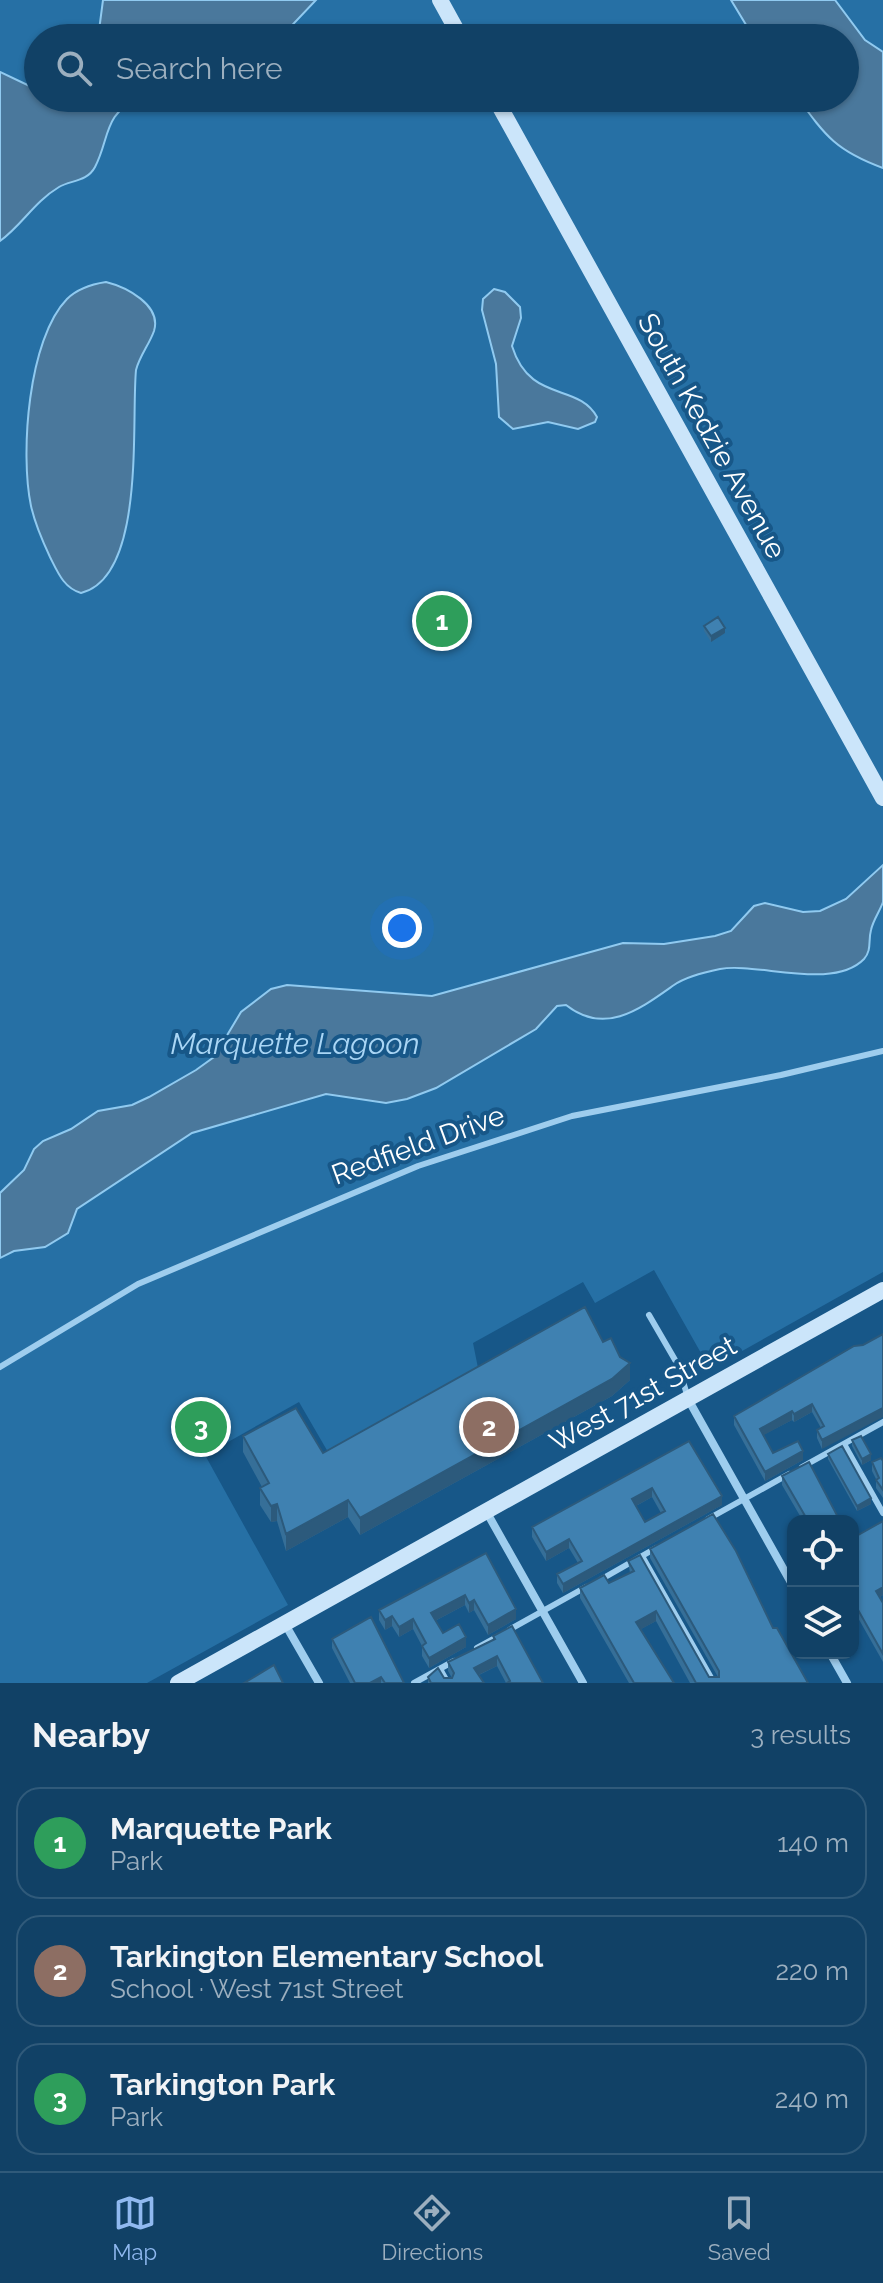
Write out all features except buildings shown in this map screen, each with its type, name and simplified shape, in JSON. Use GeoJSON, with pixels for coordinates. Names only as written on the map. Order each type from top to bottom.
{"type":"FeatureCollection","features":[{"type":"Feature","properties":{"kind":"main road"},"geometry":{"type":"LineString","coordinates":[[440,0],[453,24]]}},
{"type":"Feature","properties":{"kind":"main road","name":"South Kedzie Avenue"},"geometry":{"type":"LineString","coordinates":[[503,112],[883,798]]}},
{"type":"Feature","properties":{"kind":"main road","name":"West 71st Street"},"geometry":{"type":"LineString","coordinates":[[178,1683],[883,1290]]}},
{"type":"Feature","properties":{"kind":"street"},"geometry":{"type":"LineString","coordinates":[[688,1399],[787,1575]]}},
{"type":"Feature","properties":{"kind":"street"},"geometry":{"type":"LineString","coordinates":[[486,1511],[583,1683]]}},
{"type":"Feature","properties":{"kind":"street"},"geometry":{"type":"LineString","coordinates":[[285,1623],[319,1683]]}},
{"type":"Feature","properties":{"kind":"street"},"geometry":{"type":"LineString","coordinates":[[833,1659],[847,1683]]}},
{"type":"Feature","properties":{"kind":"lane","name":"Redfield Drive"},"geometry":{"type":"LineString","coordinates":[[0,1367],[138,1284],[200,1255],[418,1166],[572,1116],[781,1075],[883,1051]]}},
{"type":"Feature","properties":{"kind":"lane"},"geometry":{"type":"LineString","coordinates":[[649,1315],[678,1365],[688,1399]]}},
{"type":"Feature","properties":{"kind":"lane"},"geometry":{"type":"LineString","coordinates":[[702,1523],[883,1422]]}},
{"type":"Feature","properties":{"kind":"lane"},"geometry":{"type":"LineString","coordinates":[[844,1444],[883,1513]]}},
{"type":"Feature","properties":{"kind":"lane"},"geometry":{"type":"LineString","coordinates":[[414,1683],[666,1543]]}},
{"type":"Feature","properties":{"kind":"lane"},"geometry":{"type":"LineString","coordinates":[[642,1556],[714,1683]]}},
{"type":"Feature","properties":{"kind":"lane"},"geometry":{"type":"LineString","coordinates":[[440,1669],[448,1683]]}},
{"type":"Feature","properties":{"kind":"shaded area"},"geometry":{"type":"Polygon","coordinates":[[[0,0],[883,0],[883,1272],[710,1369],[654,1270],[595,1303],[583,1282],[473,1343],[478,1368],[328,1452],[299,1402],[205,1455],[288,1605],[147,1683],[0,1683],[0,0]]]}},
{"type":"Feature","properties":{"kind":"water"},"geometry":{"type":"Polygon","coordinates":[[[103,0],[316,0],[293,24],[100,24],[103,0]]]}},
{"type":"Feature","properties":{"kind":"water"},"geometry":{"type":"Polygon","coordinates":[[[731,0],[835,0],[853,24],[746,24],[731,0]]]}},
{"type":"Feature","properties":{"kind":"water"},"geometry":{"type":"Polygon","coordinates":[[[859,32],[883,52],[883,168],[843,149],[809,112],[859,112],[859,32]]]}},
{"type":"Feature","properties":{"kind":"water"},"geometry":{"type":"Polygon","coordinates":[[[0,72],[24,83],[24,112],[118,112],[92,172],[50,193],[0,241],[0,72]]]}},
{"type":"Feature","properties":{"kind":"water"},"geometry":{"type":"Polygon","coordinates":[[[106,282],[123,288],[148,305],[155,322],[136,370],[134,459],[126,529],[116,559],[102,581],[81,593],[70,588],[59,574],[35,519],[28,484],[27,428],[36,368],[54,317],[75,292],[106,282]]]}},
{"type":"Feature","properties":{"kind":"water"},"geometry":{"type":"Polygon","coordinates":[[[494,289],[505,292],[520,307],[521,318],[512,346],[520,364],[530,377],[542,385],[589,406],[597,417],[595,422],[578,429],[548,422],[513,429],[499,417],[496,364],[482,310],[483,299],[494,289]]]}},
{"type":"Feature","properties":{"kind":"water","name":"Marquette Lagoon"},"geometry":{"type":"Polygon","coordinates":[[[883,865],[883,902],[872,926],[868,952],[864,959],[850,968],[815,974],[736,968],[714,970],[685,979],[635,1010],[608,1019],[580,1014],[566,1005],[557,1006],[536,1029],[436,1088],[407,1099],[386,1103],[326,1094],[192,1133],[77,1209],[68,1233],[45,1247],[14,1251],[0,1258],[0,1193],[24,1170],[34,1149],[98,1111],[132,1105],[196,1070],[214,1057],[241,1012],[271,989],[287,985],[432,996],[623,943],[664,944],[715,936],[731,931],[754,906],[765,903],[803,912],[820,911],[846,899],[883,865]]]}},
{"type":"Feature","properties":{"kind":"place","name":"Marquette Park"},"geometry":{"type":"Point","coordinates":[442,621]}},
{"type":"Feature","properties":{"kind":"place","name":"Tarkington Park"},"geometry":{"type":"Point","coordinates":[201,1427]}},
{"type":"Feature","properties":{"kind":"place","name":"Tarkington Elementary School"},"geometry":{"type":"Point","coordinates":[489,1427]}}]}
